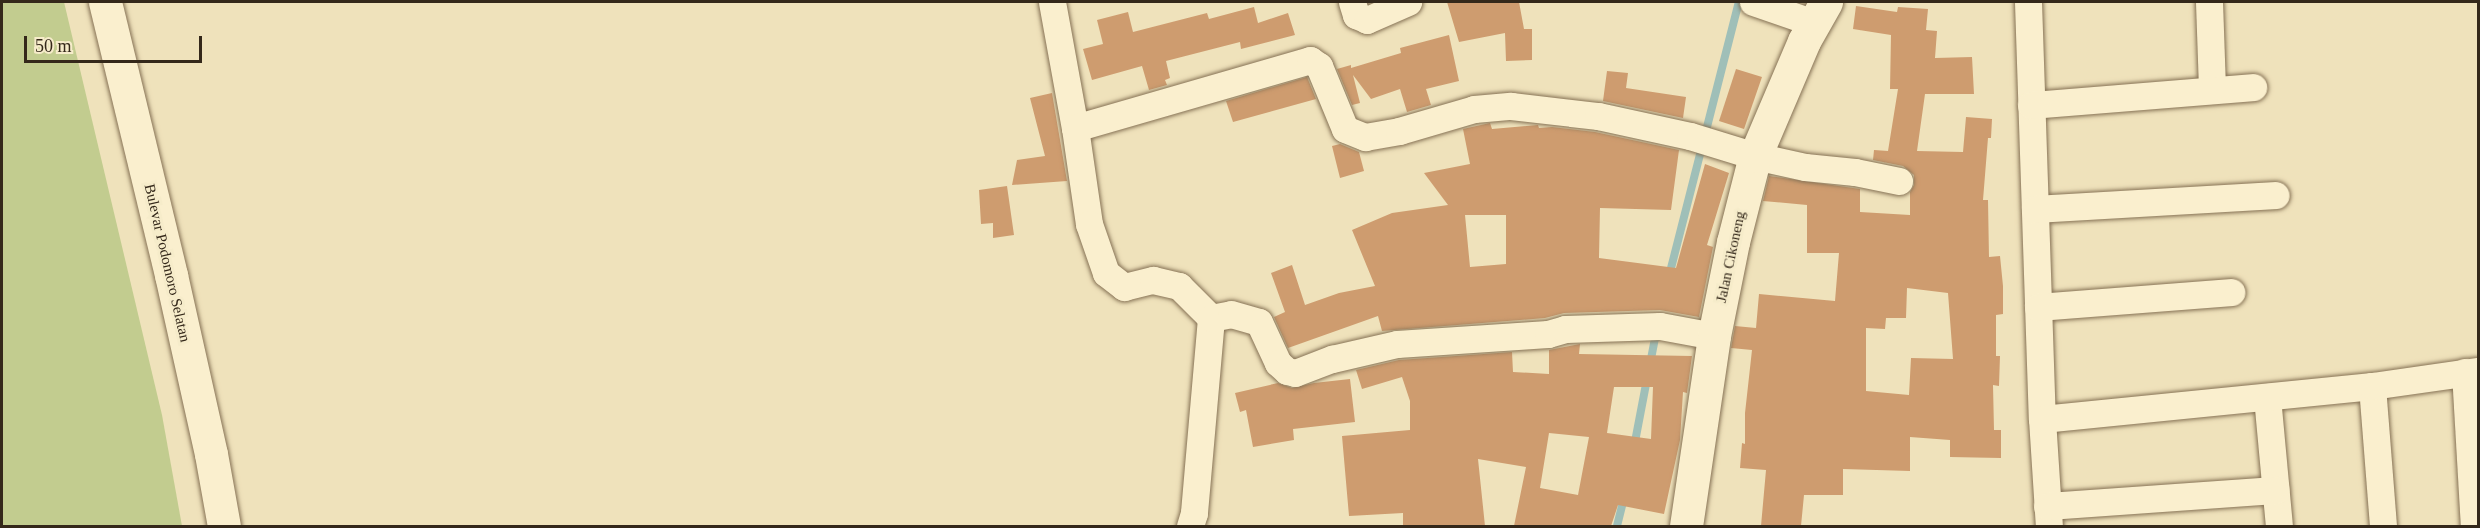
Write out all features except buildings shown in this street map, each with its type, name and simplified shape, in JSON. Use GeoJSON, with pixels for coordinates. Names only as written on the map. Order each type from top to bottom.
{"type":"FeatureCollection","features":[{"type":"Feature","properties":{"kind":"street","name":"Bulevar Podomoro Selatan"},"geometry":{"type":"LineString","coordinates":[[105,2],[194,376],[224,526]]}},
{"type":"Feature","properties":{"kind":"street"},"geometry":{"type":"LineString","coordinates":[[1052,2],[1075,128],[1089,224],[1106,273],[1124,287],[1153,280],[1179,286],[1211,318],[1194,513],[1190,526]]}},
{"type":"Feature","properties":{"kind":"street"},"geometry":{"type":"LineString","coordinates":[[1352,2],[1356,15],[1367,20],[1408,2]]}},
{"type":"Feature","properties":{"kind":"street"},"geometry":{"type":"LineString","coordinates":[[2028,2],[2042,419],[2048,516],[2275,490]]}},
{"type":"Feature","properties":{"kind":"street"},"geometry":{"type":"LineString","coordinates":[[2209,2],[2212,90]]}},
{"type":"Feature","properties":{"kind":"street"},"geometry":{"type":"LineString","coordinates":[[1757,3],[1820,12]]}},
{"type":"Feature","properties":{"kind":"street","name":"Jalan Cikoneng"},"geometry":{"type":"LineString","coordinates":[[1686,526],[1714,336],[1733,242],[1755,156],[1820,12]]}},
{"type":"Feature","properties":{"kind":"street"},"geometry":{"type":"LineString","coordinates":[[1075,128],[1310,60],[1319,66],[1345,129],[1365,137],[1399,131],[1474,109],[1511,106],[1598,116],[1804,167],[1856,172],[1899,181]]}},
{"type":"Feature","properties":{"kind":"street"},"geometry":{"type":"LineString","coordinates":[[2031,105],[2253,87]]}},
{"type":"Feature","properties":{"kind":"street"},"geometry":{"type":"LineString","coordinates":[[2035,209],[2276,195]]}},
{"type":"Feature","properties":{"kind":"street"},"geometry":{"type":"LineString","coordinates":[[2038,307],[2231,292]]}},
{"type":"Feature","properties":{"kind":"street"},"geometry":{"type":"LineString","coordinates":[[1211,318],[1231,314],[1259,322],[1278,363],[1295,373],[1332,359],[1397,344],[1653,325],[1714,336]]}},
{"type":"Feature","properties":{"kind":"street"},"geometry":{"type":"LineString","coordinates":[[2042,419],[2372,386],[2472,372],[2474,526]]}},
{"type":"Feature","properties":{"kind":"street"},"geometry":{"type":"LineString","coordinates":[[2372,386],[2384,526]]}},
{"type":"Feature","properties":{"kind":"street"},"geometry":{"type":"LineString","coordinates":[[2267,397],[2279,526]]}},
{"type":"Feature","properties":{"kind":"green space"},"geometry":{"type":"Polygon","coordinates":[[[2,2],[64,2],[162,415],[182,526],[2,526],[2,2]]]}},
{"type":"Feature","properties":{"kind":"waterway"},"geometry":{"type":"LineString","coordinates":[[1669,276],[1739,2]]}},
{"type":"Feature","properties":{"kind":"waterway"},"geometry":{"type":"LineString","coordinates":[[1650,364],[1656,332]]}},
{"type":"Feature","properties":{"kind":"waterway"},"geometry":{"type":"LineString","coordinates":[[1634,447],[1647,379]]}},
{"type":"Feature","properties":{"kind":"waterway"},"geometry":{"type":"LineString","coordinates":[[1617,526],[1624,497]]}}]}
